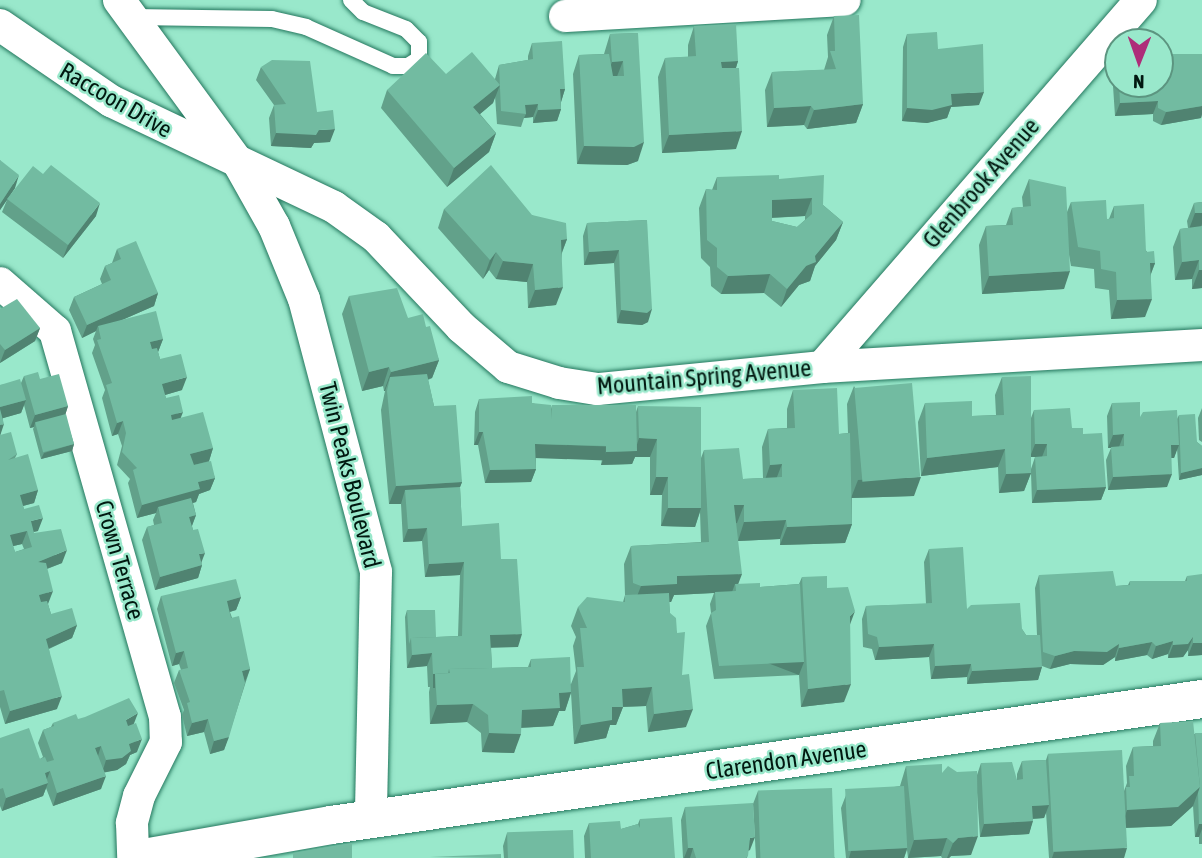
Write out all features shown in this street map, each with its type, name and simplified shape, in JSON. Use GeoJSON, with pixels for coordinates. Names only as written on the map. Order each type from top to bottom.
{"type":"FeatureCollection","features":[{"type":"Feature","properties":{"kind":"main road","name":"Clarendon Avenue"},"geometry":{"type":"LineString","coordinates":[[371,820],[1202,699]]}},
{"type":"Feature","properties":{"kind":"main road"},"geometry":{"type":"LineString","coordinates":[[144,858],[371,820]]}},
{"type":"Feature","properties":{"kind":"street"},"geometry":{"type":"LineString","coordinates":[[565,16],[845,0]]}},
{"type":"Feature","properties":{"kind":"street","name":"Glenbrook Avenue"},"geometry":{"type":"LineString","coordinates":[[822,366],[1141,0]]}},
{"type":"Feature","properties":{"kind":"street","name":"Twin Peaks Boulevard"},"geometry":{"type":"LineString","coordinates":[[125,9],[239,164],[274,226],[304,299],[369,536],[378,631],[371,820]]}},
{"type":"Feature","properties":{"kind":"street","name":"Raccoon Drive"},"geometry":{"type":"LineString","coordinates":[[0,25],[111,101],[239,164]]}},
{"type":"Feature","properties":{"kind":"street","name":"Mountain Spring Avenue"},"geometry":{"type":"LineString","coordinates":[[239,164],[334,207],[376,237],[461,327],[508,368],[559,383],[598,389],[822,366],[1202,345]]}},
{"type":"Feature","properties":{"kind":"street","name":"Crown Terrace"},"geometry":{"type":"LineString","coordinates":[[0,284],[55,331],[165,717],[166,742],[139,796],[132,823],[133,858]]}},
{"type":"Feature","properties":{"kind":"lane"},"geometry":{"type":"LineString","coordinates":[[125,9],[272,19],[306,27],[393,66],[408,66],[419,59],[419,42],[406,29],[363,12],[351,0]]}},
{"type":"Feature","properties":{"kind":"building"},"geometry":{"type":"Polygon","coordinates":[[[859,15],[863,104],[814,110],[811,106],[774,108],[772,72],[836,69],[830,51],[835,51],[834,16],[859,15]]]}},
{"type":"Feature","properties":{"kind":"building"},"geometry":{"type":"Polygon","coordinates":[[[736,24],[738,61],[721,62],[722,68],[739,68],[742,131],[669,135],[665,58],[696,56],[694,26],[736,24]]]}},
{"type":"Feature","properties":{"kind":"building"},"geometry":{"type":"Polygon","coordinates":[[[937,32],[938,49],[983,44],[984,92],[951,94],[952,105],[932,110],[907,108],[907,34],[937,32]]]}},
{"type":"Feature","properties":{"kind":"building"},"geometry":{"type":"Polygon","coordinates":[[[638,33],[644,142],[634,147],[584,146],[579,55],[609,54],[613,76],[624,76],[623,61],[612,62],[610,34],[638,33]]]}},
{"type":"Feature","properties":{"kind":"building"},"geometry":{"type":"Polygon","coordinates":[[[562,41],[565,89],[560,89],[561,109],[538,110],[538,104],[525,105],[526,114],[501,111],[499,65],[533,59],[532,43],[562,41]]]}},
{"type":"Feature","properties":{"kind":"building"},"geometry":{"type":"Polygon","coordinates":[[[472,52],[500,85],[473,107],[496,133],[454,168],[387,90],[426,53],[446,74],[472,52]]]}},
{"type":"Feature","properties":{"kind":"building"},"geometry":{"type":"Polygon","coordinates":[[[1174,54],[1202,54],[1202,106],[1166,112],[1158,108],[1158,101],[1120,103],[1120,98],[1174,98],[1174,54]]]}},
{"type":"Feature","properties":{"kind":"building"},"geometry":{"type":"Polygon","coordinates":[[[272,60],[310,61],[317,112],[333,110],[335,129],[319,130],[316,135],[276,133],[274,105],[286,104],[261,67],[272,60]]]}},
{"type":"Feature","properties":{"kind":"building"},"geometry":{"type":"Polygon","coordinates":[[[0,160],[19,175],[0,204],[0,160]]]}},
{"type":"Feature","properties":{"kind":"building"},"geometry":{"type":"Polygon","coordinates":[[[51,165],[100,203],[68,245],[7,199],[33,166],[43,174],[51,165]]]}},
{"type":"Feature","properties":{"kind":"building"},"geometry":{"type":"Polygon","coordinates":[[[491,165],[532,215],[566,223],[567,239],[561,240],[563,287],[535,290],[533,264],[503,261],[496,252],[490,260],[444,209],[491,165]]]}},
{"type":"Feature","properties":{"kind":"building"},"geometry":{"type":"Polygon","coordinates":[[[779,175],[779,179],[824,175],[823,205],[843,222],[815,256],[816,262],[806,266],[787,289],[770,274],[728,276],[717,267],[717,248],[707,240],[706,189],[717,190],[717,177],[779,175]],[[812,198],[772,200],[772,221],[797,227],[812,214],[812,198]]]}},
{"type":"Feature","properties":{"kind":"building"},"geometry":{"type":"Polygon","coordinates":[[[1029,179],[1066,187],[1070,271],[989,276],[986,226],[1013,225],[1012,208],[1031,206],[1029,179]]]}},
{"type":"Feature","properties":{"kind":"building"},"geometry":{"type":"Polygon","coordinates":[[[1106,200],[1107,219],[1114,218],[1114,206],[1144,204],[1146,252],[1154,251],[1155,263],[1150,263],[1152,299],[1117,300],[1116,272],[1101,269],[1100,251],[1078,247],[1071,202],[1106,200]]]}},
{"type":"Feature","properties":{"kind":"building"},"geometry":{"type":"Polygon","coordinates":[[[1202,202],[1202,213],[1195,213],[1194,203],[1202,202]]]}},
{"type":"Feature","properties":{"kind":"building"},"geometry":{"type":"Polygon","coordinates":[[[647,220],[652,309],[647,313],[621,310],[619,250],[589,252],[587,223],[647,220]]]}},
{"type":"Feature","properties":{"kind":"building"},"geometry":{"type":"Polygon","coordinates":[[[1202,226],[1202,270],[1199,270],[1199,260],[1182,262],[1180,229],[1202,226]]]}},
{"type":"Feature","properties":{"kind":"building"},"geometry":{"type":"Polygon","coordinates":[[[136,241],[158,293],[87,325],[74,297],[111,280],[105,266],[121,259],[117,249],[136,241]]]}},
{"type":"Feature","properties":{"kind":"building"},"geometry":{"type":"Polygon","coordinates":[[[397,288],[408,318],[423,314],[426,327],[430,326],[439,360],[391,372],[389,367],[369,372],[349,296],[397,288]]]}},
{"type":"Feature","properties":{"kind":"building"},"geometry":{"type":"Polygon","coordinates":[[[17,299],[40,328],[5,350],[0,344],[0,309],[17,299]]]}},
{"type":"Feature","properties":{"kind":"building"},"geometry":{"type":"Polygon","coordinates":[[[156,311],[163,339],[150,342],[152,349],[157,348],[160,359],[181,354],[187,377],[162,384],[166,398],[179,395],[183,412],[171,415],[172,420],[203,412],[213,448],[190,454],[194,465],[211,461],[215,478],[198,482],[200,489],[142,505],[133,470],[137,468],[122,452],[126,433],[123,421],[117,423],[106,385],[112,383],[97,340],[101,339],[98,326],[156,311]]]}},
{"type":"Feature","properties":{"kind":"building"},"geometry":{"type":"Polygon","coordinates":[[[38,372],[40,379],[59,374],[68,406],[35,415],[24,376],[38,372]]]}},
{"type":"Feature","properties":{"kind":"building"},"geometry":{"type":"Polygon","coordinates":[[[427,374],[434,406],[456,405],[462,482],[396,486],[387,391],[390,377],[427,374]]]}},
{"type":"Feature","properties":{"kind":"building"},"geometry":{"type":"Polygon","coordinates":[[[1031,376],[1031,473],[1006,474],[1005,449],[927,458],[925,403],[972,401],[972,416],[1004,415],[1002,377],[1031,376]]]}},
{"type":"Feature","properties":{"kind":"building"},"geometry":{"type":"Polygon","coordinates":[[[20,379],[26,400],[0,407],[0,385],[20,379]]]}},
{"type":"Feature","properties":{"kind":"building"},"geometry":{"type":"Polygon","coordinates":[[[912,383],[920,477],[862,482],[854,388],[912,383]]]}},
{"type":"Feature","properties":{"kind":"building"},"geometry":{"type":"Polygon","coordinates":[[[837,388],[839,434],[850,433],[852,524],[787,527],[786,520],[744,522],[744,505],[734,505],[742,574],[677,576],[677,584],[641,586],[633,583],[631,546],[709,542],[704,450],[739,448],[743,479],[782,477],[782,464],[770,465],[768,429],[795,428],[793,390],[837,388]]]}},
{"type":"Feature","properties":{"kind":"building"},"geometry":{"type":"Polygon","coordinates":[[[532,396],[532,403],[551,405],[551,419],[552,405],[636,405],[637,451],[606,452],[606,446],[535,444],[536,469],[490,470],[483,432],[479,432],[479,399],[532,396]]]}},
{"type":"Feature","properties":{"kind":"building"},"geometry":{"type":"Polygon","coordinates":[[[1140,402],[1140,417],[1143,412],[1177,410],[1179,445],[1171,445],[1172,474],[1113,477],[1111,447],[1124,446],[1124,434],[1113,435],[1112,403],[1140,402]]]}},
{"type":"Feature","properties":{"kind":"building"},"geometry":{"type":"Polygon","coordinates":[[[638,406],[701,407],[701,508],[668,508],[668,477],[656,477],[657,439],[639,438],[638,406]]]}},
{"type":"Feature","properties":{"kind":"building"},"geometry":{"type":"Polygon","coordinates":[[[1070,408],[1072,428],[1083,428],[1083,434],[1102,433],[1106,487],[1037,490],[1035,457],[1047,456],[1047,444],[1035,444],[1034,410],[1070,408]]]}},
{"type":"Feature","properties":{"kind":"building"},"geometry":{"type":"Polygon","coordinates":[[[0,409],[4,424],[0,425],[0,409]]]}},
{"type":"Feature","properties":{"kind":"building"},"geometry":{"type":"Polygon","coordinates":[[[66,414],[74,444],[43,452],[35,422],[66,414]]]}},
{"type":"Feature","properties":{"kind":"building"},"geometry":{"type":"Polygon","coordinates":[[[1195,414],[1197,442],[1202,446],[1202,468],[1181,473],[1179,415],[1195,414]]]}},
{"type":"Feature","properties":{"kind":"building"},"geometry":{"type":"Polygon","coordinates":[[[11,432],[17,454],[8,460],[28,454],[38,490],[20,495],[24,509],[39,505],[43,518],[31,521],[34,533],[61,529],[67,550],[38,562],[46,563],[53,591],[39,595],[41,602],[47,601],[51,614],[72,608],[77,625],[46,639],[62,696],[10,711],[4,690],[0,691],[0,435],[11,432]],[[27,531],[10,535],[15,552],[32,547],[27,531]]]}},
{"type":"Feature","properties":{"kind":"building"},"geometry":{"type":"Polygon","coordinates":[[[460,487],[462,526],[499,523],[501,559],[517,559],[522,634],[490,635],[492,668],[449,669],[448,673],[433,674],[432,653],[412,655],[411,638],[462,636],[464,562],[429,564],[427,528],[408,529],[405,490],[460,487]]]}},
{"type":"Feature","properties":{"kind":"building"},"geometry":{"type":"Polygon","coordinates":[[[191,498],[196,515],[189,517],[193,530],[198,529],[205,553],[199,554],[202,565],[160,577],[147,527],[162,523],[158,507],[191,498]]]}},
{"type":"Feature","properties":{"kind":"building"},"geometry":{"type":"Polygon","coordinates":[[[963,547],[967,609],[971,605],[1020,603],[1022,629],[1026,635],[1040,635],[1042,667],[972,671],[971,664],[935,666],[934,644],[879,647],[877,637],[868,634],[866,606],[932,603],[929,549],[963,547]]]}},
{"type":"Feature","properties":{"kind":"building"},"geometry":{"type":"Polygon","coordinates":[[[1113,571],[1116,586],[1130,585],[1130,581],[1187,581],[1187,576],[1202,574],[1202,643],[1193,643],[1193,637],[1188,644],[1173,645],[1173,641],[1156,646],[1152,642],[1119,648],[1119,644],[1107,652],[1074,651],[1055,656],[1043,652],[1039,575],[1113,571]]]}},
{"type":"Feature","properties":{"kind":"building"},"geometry":{"type":"Polygon","coordinates":[[[827,576],[827,588],[848,587],[855,611],[850,616],[851,684],[808,689],[802,577],[827,576]]]}},
{"type":"Feature","properties":{"kind":"building"},"geometry":{"type":"Polygon","coordinates":[[[236,579],[241,597],[227,601],[231,618],[239,616],[250,669],[242,671],[245,683],[229,737],[214,741],[208,719],[192,723],[187,703],[190,702],[179,670],[188,668],[184,651],[176,653],[161,596],[236,579]]]}},
{"type":"Feature","properties":{"kind":"building"},"geometry":{"type":"Polygon","coordinates":[[[760,583],[760,587],[800,584],[804,662],[719,666],[711,613],[716,610],[715,592],[736,591],[735,584],[760,583]]]}},
{"type":"Feature","properties":{"kind":"building"},"geometry":{"type":"Polygon","coordinates":[[[669,593],[670,613],[676,618],[677,633],[685,632],[682,675],[689,674],[693,709],[654,714],[652,687],[622,689],[623,707],[612,707],[612,720],[581,725],[577,667],[584,667],[580,628],[587,628],[578,607],[587,597],[625,602],[625,595],[669,593]]]}},
{"type":"Feature","properties":{"kind":"building"},"geometry":{"type":"Polygon","coordinates":[[[407,610],[435,610],[436,637],[411,638],[409,644],[407,610]]]}},
{"type":"Feature","properties":{"kind":"building"},"geometry":{"type":"Polygon","coordinates":[[[570,657],[571,692],[559,693],[560,708],[522,710],[521,734],[489,733],[488,715],[473,704],[437,705],[435,674],[450,673],[449,669],[531,667],[531,659],[570,657]]]}},
{"type":"Feature","properties":{"kind":"building"},"geometry":{"type":"Polygon","coordinates":[[[129,698],[138,713],[126,720],[128,726],[136,723],[142,739],[129,744],[131,751],[122,758],[106,760],[101,746],[95,748],[106,776],[57,793],[50,771],[45,773],[48,783],[6,798],[3,788],[0,789],[0,738],[29,728],[40,759],[45,757],[47,762],[54,760],[43,730],[76,714],[78,719],[85,717],[129,698]]]}},
{"type":"Feature","properties":{"kind":"building"},"geometry":{"type":"Polygon","coordinates":[[[1193,721],[1200,787],[1178,807],[1127,810],[1126,787],[1130,787],[1129,776],[1134,776],[1133,747],[1161,746],[1160,723],[1193,721]]]}},
{"type":"Feature","properties":{"kind":"building"},"geometry":{"type":"Polygon","coordinates":[[[1195,733],[1202,733],[1202,824],[1199,824],[1200,787],[1195,733]]]}},
{"type":"Feature","properties":{"kind":"building"},"geometry":{"type":"Polygon","coordinates":[[[1122,750],[1127,848],[1053,852],[1048,754],[1122,750]]]}},
{"type":"Feature","properties":{"kind":"building"},"geometry":{"type":"Polygon","coordinates":[[[1046,760],[1049,805],[1032,806],[1033,821],[984,824],[981,763],[1012,762],[1017,780],[1023,779],[1022,761],[1046,760]]]}},
{"type":"Feature","properties":{"kind":"building"},"geometry":{"type":"Polygon","coordinates":[[[942,764],[942,773],[948,766],[957,772],[977,771],[978,836],[958,838],[953,843],[947,838],[914,840],[906,766],[942,764]]]}},
{"type":"Feature","properties":{"kind":"building"},"geometry":{"type":"Polygon","coordinates":[[[904,786],[907,848],[848,851],[845,789],[904,786]]]}},
{"type":"Feature","properties":{"kind":"building"},"geometry":{"type":"Polygon","coordinates":[[[832,788],[834,858],[760,858],[758,791],[832,788]]]}},
{"type":"Feature","properties":{"kind":"building"},"geometry":{"type":"Polygon","coordinates":[[[753,803],[755,837],[750,838],[746,858],[696,858],[693,848],[688,848],[685,807],[753,803]]]}},
{"type":"Feature","properties":{"kind":"building"},"geometry":{"type":"Polygon","coordinates":[[[672,817],[675,858],[591,858],[589,823],[620,821],[621,829],[638,824],[640,828],[640,819],[672,817]]]}},
{"type":"Feature","properties":{"kind":"building"},"geometry":{"type":"Polygon","coordinates":[[[573,830],[574,858],[508,858],[507,832],[573,830]]]}},
{"type":"Feature","properties":{"kind":"building"},"geometry":{"type":"Polygon","coordinates":[[[352,843],[352,858],[293,858],[293,853],[352,843]]]}},
{"type":"Feature","properties":{"kind":"building"},"geometry":{"type":"Polygon","coordinates":[[[501,854],[501,858],[430,857],[501,854]]]}}]}
